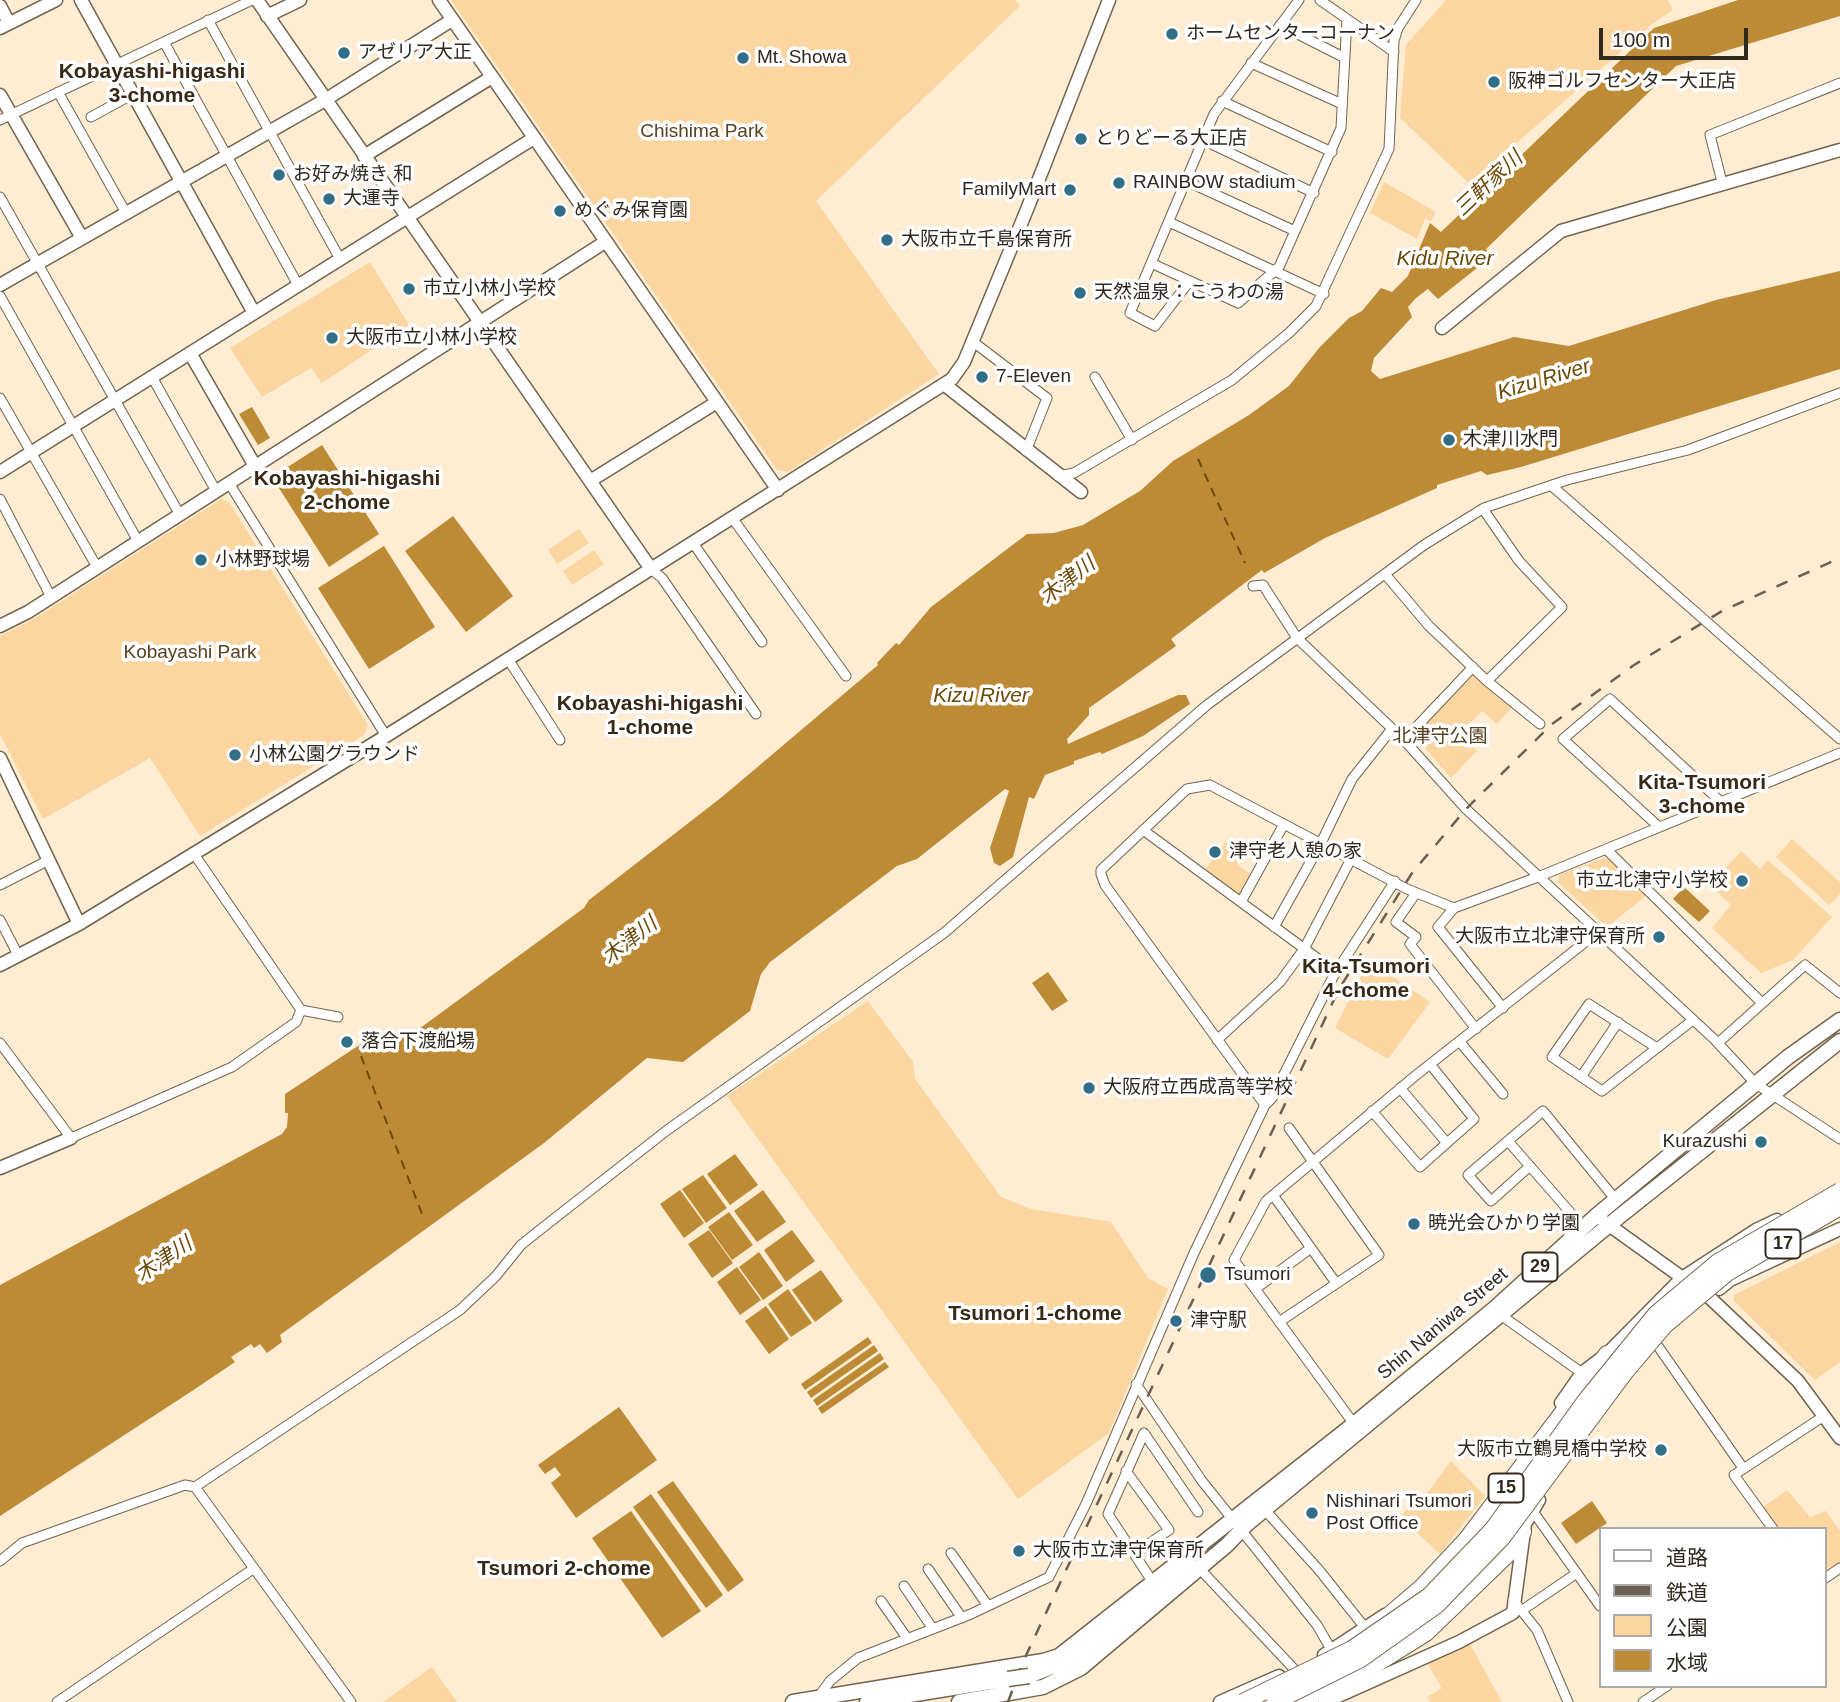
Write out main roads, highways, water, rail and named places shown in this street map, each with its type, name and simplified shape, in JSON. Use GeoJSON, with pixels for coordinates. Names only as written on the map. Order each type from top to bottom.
{"type":"FeatureCollection","features":[{"type":"Feature","properties":{"kind":"highway","name":"15"},"geometry":{"type":"LineString","coordinates":[[1243,1702],[1404,1616],[1452,1574],[1493,1529],[1616,1362],[1674,1296],[1745,1245],[1840,1190]]}},
{"type":"Feature","properties":{"kind":"highway","name":"15"},"geometry":{"type":"LineString","coordinates":[[1275,1702],[1387,1643],[1462,1583],[1502,1538],[1646,1345],[1684,1307],[1727,1273],[1840,1207]]}},
{"type":"Feature","properties":{"kind":"highway","name":"17"},"geometry":{"type":"LineString","coordinates":[[1727,1273],[1840,1216]]}},
{"type":"Feature","properties":{"kind":"highway","name":"15"},"geometry":{"type":"LineString","coordinates":[[1328,1657],[1386,1618],[1446,1562],[1484,1518],[1583,1379],[1606,1354]]}},
{"type":"Feature","properties":{"kind":"highway"},"geometry":{"type":"LineString","coordinates":[[1299,1702],[1409,1646],[1455,1608],[1508,1554],[1523,1532]]}},
{"type":"Feature","properties":{"kind":"main road","name":"Shin Naniwa Street"},"geometry":{"type":"LineString","coordinates":[[1239,1523],[1264,1509],[1498,1312],[1597,1215],[1756,1084],[1840,1020]]}},
{"type":"Feature","properties":{"kind":"main road","name":"Shin Naniwa Street"},"geometry":{"type":"LineString","coordinates":[[867,1702],[1029,1676],[1071,1659],[1239,1523],[1354,1424],[1609,1226],[1840,1041]]}},
{"type":"Feature","properties":{"kind":"main road"},"geometry":{"type":"LineString","coordinates":[[959,1702],[1043,1687],[1068,1676],[1199,1568],[1239,1523]]}},
{"type":"Feature","properties":{"kind":"main road"},"geometry":{"type":"LineString","coordinates":[[793,1702],[1051,1659],[1075,1644],[1152,1581],[1239,1523]]}},
{"type":"Feature","properties":{"kind":"water","name":"Kizu River"},"geometry":{"type":"Polygon","coordinates":[[[1738,0],[1840,0],[1840,16],[1676,66],[1486,249],[1492,256],[1438,299],[1428,289],[1416,298],[1408,307],[1412,317],[1374,358],[1371,371],[1380,379],[1514,337],[1569,346],[1716,300],[1840,271],[1840,369],[1521,467],[1487,475],[1481,471],[1437,485],[1437,488],[1325,538],[1264,573],[1262,570],[1171,639],[1176,646],[1089,708],[1089,715],[1067,739],[1068,744],[1178,695],[1186,695],[1190,704],[1143,736],[1102,754],[1100,752],[1074,761],[1074,764],[1045,775],[1034,799],[1029,797],[1013,857],[1000,866],[994,863],[990,848],[1009,791],[1005,789],[917,859],[897,866],[770,962],[761,974],[750,1011],[683,1062],[647,1058],[544,1143],[280,1335],[282,1342],[267,1353],[260,1344],[254,1348],[251,1344],[231,1357],[235,1362],[0,1516],[0,1285],[282,1134],[287,1127],[285,1094],[373,1036],[412,1034],[584,908],[589,900],[722,797],[878,665],[931,607],[1027,534],[1054,533],[1083,525],[1140,491],[1173,461],[1249,415],[1289,386],[1319,348],[1349,318],[1362,311],[1381,288],[1392,292],[1408,276],[1430,223],[1441,232],[1654,28],[1738,0]]]}},
{"type":"Feature","properties":{"kind":"water"},"geometry":{"type":"Polygon","coordinates":[[[252,407],[270,438],[258,445],[239,414],[252,407]]]}},
{"type":"Feature","properties":{"kind":"water"},"geometry":{"type":"Polygon","coordinates":[[[322,445],[379,534],[329,567],[272,477],[322,445]]]}},
{"type":"Feature","properties":{"kind":"water"},"geometry":{"type":"Polygon","coordinates":[[[453,516],[513,596],[466,632],[405,551],[453,516]]]}},
{"type":"Feature","properties":{"kind":"water"},"geometry":{"type":"Polygon","coordinates":[[[384,546],[435,627],[369,669],[318,588],[384,546]]]}},
{"type":"Feature","properties":{"kind":"water"},"geometry":{"type":"Polygon","coordinates":[[[1684,887],[1710,911],[1699,922],[1673,899],[1684,887]]]}},
{"type":"Feature","properties":{"kind":"water"},"geometry":{"type":"Polygon","coordinates":[[[1048,972],[1068,1001],[1052,1011],[1032,983],[1048,972]]]}},
{"type":"Feature","properties":{"kind":"water"},"geometry":{"type":"Polygon","coordinates":[[[735,1154],[758,1185],[730,1205],[707,1174],[735,1154]]]}},
{"type":"Feature","properties":{"kind":"water"},"geometry":{"type":"Polygon","coordinates":[[[703,1175],[727,1208],[706,1223],[682,1189],[703,1175]]]}},
{"type":"Feature","properties":{"kind":"water"},"geometry":{"type":"Polygon","coordinates":[[[680,1190],[704,1223],[684,1238],[660,1204],[680,1190]]]}},
{"type":"Feature","properties":{"kind":"water"},"geometry":{"type":"Polygon","coordinates":[[[763,1190],[786,1222],[757,1242],[734,1211],[763,1190]]]}},
{"type":"Feature","properties":{"kind":"water"},"geometry":{"type":"Polygon","coordinates":[[[729,1212],[753,1245],[732,1260],[708,1227],[729,1212]]]}},
{"type":"Feature","properties":{"kind":"water"},"geometry":{"type":"Polygon","coordinates":[[[709,1230],[733,1263],[712,1278],[688,1244],[709,1230]]]}},
{"type":"Feature","properties":{"kind":"water"},"geometry":{"type":"Polygon","coordinates":[[[792,1230],[815,1261],[786,1282],[764,1250],[792,1230]]]}},
{"type":"Feature","properties":{"kind":"water"},"geometry":{"type":"Polygon","coordinates":[[[759,1252],[783,1286],[763,1300],[739,1267],[759,1252]]]}},
{"type":"Feature","properties":{"kind":"water"},"geometry":{"type":"Polygon","coordinates":[[[737,1267],[761,1300],[740,1315],[717,1282],[737,1267]]]}},
{"type":"Feature","properties":{"kind":"water"},"geometry":{"type":"Polygon","coordinates":[[[821,1270],[843,1301],[815,1322],[792,1290],[821,1270]]]}},
{"type":"Feature","properties":{"kind":"water"},"geometry":{"type":"Polygon","coordinates":[[[788,1289],[812,1323],[791,1337],[768,1304],[788,1289]]]}},
{"type":"Feature","properties":{"kind":"water"},"geometry":{"type":"Polygon","coordinates":[[[766,1306],[789,1339],[769,1354],[745,1321],[766,1306]]]}},
{"type":"Feature","properties":{"kind":"water"},"geometry":{"type":"Polygon","coordinates":[[[868,1337],[872,1343],[805,1390],[801,1384],[868,1337]]]}},
{"type":"Feature","properties":{"kind":"water"},"geometry":{"type":"Polygon","coordinates":[[[874,1345],[878,1351],[811,1398],[807,1392],[874,1345]]]}},
{"type":"Feature","properties":{"kind":"water"},"geometry":{"type":"Polygon","coordinates":[[[880,1353],[884,1359],[817,1406],[813,1400],[880,1353]]]}},
{"type":"Feature","properties":{"kind":"water"},"geometry":{"type":"Polygon","coordinates":[[[885,1362],[889,1367],[822,1414],[818,1408],[885,1362]]]}},
{"type":"Feature","properties":{"kind":"water"},"geometry":{"type":"Polygon","coordinates":[[[619,1407],[657,1460],[576,1518],[551,1483],[561,1475],[555,1467],[545,1474],[538,1465],[619,1407]]]}},
{"type":"Feature","properties":{"kind":"water"},"geometry":{"type":"Polygon","coordinates":[[[673,1481],[744,1580],[728,1592],[657,1492],[673,1481]]]}},
{"type":"Feature","properties":{"kind":"water"},"geometry":{"type":"Polygon","coordinates":[[[651,1494],[723,1595],[706,1608],[633,1507],[651,1494]]]}},
{"type":"Feature","properties":{"kind":"water"},"geometry":{"type":"Polygon","coordinates":[[[1592,1501],[1607,1523],[1576,1544],[1561,1523],[1592,1501]]]}},
{"type":"Feature","properties":{"kind":"water"},"geometry":{"type":"Polygon","coordinates":[[[631,1511],[701,1611],[662,1638],[592,1538],[631,1511]]]}},
{"type":"Feature","properties":{"kind":"railway"},"geometry":{"type":"LineString","coordinates":[[1008,1702],[1022,1664],[1339,989],[1412,873],[1466,809],[1552,724],[1634,665],[1722,611],[1840,558]]}},
{"type":"Feature","properties":{"kind":"place","name":"ホームセンターコーナン"},"geometry":{"type":"Point","coordinates":[1172,34]}},
{"type":"Feature","properties":{"kind":"place","name":"アゼリア大正"},"geometry":{"type":"Point","coordinates":[344,53]}},
{"type":"Feature","properties":{"kind":"place","name":"Mt. Showa"},"geometry":{"type":"Point","coordinates":[743,58]}},
{"type":"Feature","properties":{"kind":"place","name":"阪神ゴルフセンター大正店"},"geometry":{"type":"Point","coordinates":[1494,82]}},
{"type":"Feature","properties":{"kind":"place","name":"とりどーる大正店"},"geometry":{"type":"Point","coordinates":[1081,139]}},
{"type":"Feature","properties":{"kind":"place","name":"お好み焼き 和"},"geometry":{"type":"Point","coordinates":[279,175]}},
{"type":"Feature","properties":{"kind":"place","name":"RAINBOW stadium"},"geometry":{"type":"Point","coordinates":[1119,183]}},
{"type":"Feature","properties":{"kind":"place","name":"FamilyMart"},"geometry":{"type":"Point","coordinates":[1070,190]}},
{"type":"Feature","properties":{"kind":"place","name":"大運寺"},"geometry":{"type":"Point","coordinates":[329,199]}},
{"type":"Feature","properties":{"kind":"place","name":"めぐみ保育園"},"geometry":{"type":"Point","coordinates":[560,211]}},
{"type":"Feature","properties":{"kind":"place","name":"大阪市立千島保育所"},"geometry":{"type":"Point","coordinates":[887,240]}},
{"type":"Feature","properties":{"kind":"place","name":"市立小林小学校"},"geometry":{"type":"Point","coordinates":[409,289]}},
{"type":"Feature","properties":{"kind":"place","name":"天然温泉：こうわの湯"},"geometry":{"type":"Point","coordinates":[1080,293]}},
{"type":"Feature","properties":{"kind":"place","name":"大阪市立小林小学校"},"geometry":{"type":"Point","coordinates":[332,338]}},
{"type":"Feature","properties":{"kind":"place","name":"7-Eleven"},"geometry":{"type":"Point","coordinates":[982,377]}},
{"type":"Feature","properties":{"kind":"place","name":"木津川水門"},"geometry":{"type":"Point","coordinates":[1449,440]}},
{"type":"Feature","properties":{"kind":"place","name":"小林野球場"},"geometry":{"type":"Point","coordinates":[201,560]}},
{"type":"Feature","properties":{"kind":"place","name":"小林公園グラウンド"},"geometry":{"type":"Point","coordinates":[235,755]}},
{"type":"Feature","properties":{"kind":"place","name":"津守老人憩の家"},"geometry":{"type":"Point","coordinates":[1215,852]}},
{"type":"Feature","properties":{"kind":"place","name":"市立北津守小学校"},"geometry":{"type":"Point","coordinates":[1742,881]}},
{"type":"Feature","properties":{"kind":"place","name":"大阪市立北津守保育所"},"geometry":{"type":"Point","coordinates":[1659,937]}},
{"type":"Feature","properties":{"kind":"place","name":"落合下渡船場"},"geometry":{"type":"Point","coordinates":[347,1042]}},
{"type":"Feature","properties":{"kind":"place","name":"大阪府立西成高等学校"},"geometry":{"type":"Point","coordinates":[1089,1088]}},
{"type":"Feature","properties":{"kind":"place","name":"Kurazushi"},"geometry":{"type":"Point","coordinates":[1761,1142]}},
{"type":"Feature","properties":{"kind":"place","name":"暁光会ひかり学園"},"geometry":{"type":"Point","coordinates":[1414,1224]}},
{"type":"Feature","properties":{"kind":"place","name":"Tsumori"},"geometry":{"type":"Point","coordinates":[1208,1275]}},
{"type":"Feature","properties":{"kind":"place","name":"津守駅"},"geometry":{"type":"Point","coordinates":[1176,1321]}},
{"type":"Feature","properties":{"kind":"place","name":"大阪市立鶴見橋中学校"},"geometry":{"type":"Point","coordinates":[1661,1450]}},
{"type":"Feature","properties":{"kind":"place","name":"Nishinari Tsumori Post Office"},"geometry":{"type":"Point","coordinates":[1312,1513]}},
{"type":"Feature","properties":{"kind":"place","name":"大阪市立津守保育所"},"geometry":{"type":"Point","coordinates":[1019,1551]}},
{"type":"Feature","properties":{"kind":"district","name":"Kobayashi-higashi 3-chome"},"geometry":{"type":"Point","coordinates":[152,84]}},
{"type":"Feature","properties":{"kind":"district","name":"Kobayashi-higashi 2-chome"},"geometry":{"type":"Point","coordinates":[347,491]}},
{"type":"Feature","properties":{"kind":"district","name":"Kobayashi-higashi 1-chome"},"geometry":{"type":"Point","coordinates":[650,716]}},
{"type":"Feature","properties":{"kind":"district","name":"Kita-Tsumori 3-chome"},"geometry":{"type":"Point","coordinates":[1702,795]}},
{"type":"Feature","properties":{"kind":"district","name":"Kita-Tsumori 4-chome"},"geometry":{"type":"Point","coordinates":[1366,979]}},
{"type":"Feature","properties":{"kind":"district","name":"Tsumori 1-chome"},"geometry":{"type":"Point","coordinates":[1035,1314]}},
{"type":"Feature","properties":{"kind":"district","name":"Tsumori 2-chome"},"geometry":{"type":"Point","coordinates":[564,1569]}},
{"type":"Feature","properties":{"kind":"park label","name":"Chishima Park"},"geometry":{"type":"Point","coordinates":[702,132]}},
{"type":"Feature","properties":{"kind":"park label","name":"Kobayashi Park"},"geometry":{"type":"Point","coordinates":[190,653]}},
{"type":"Feature","properties":{"kind":"park label","name":"北津守公園"},"geometry":{"type":"Point","coordinates":[1440,737]}},
{"type":"Feature","properties":{"kind":"water label","name":"三軒家川"},"geometry":{"type":"Point","coordinates":[1489,184]}},
{"type":"Feature","properties":{"kind":"water label","name":"Kidu River"},"geometry":{"type":"Point","coordinates":[1445,259]}},
{"type":"Feature","properties":{"kind":"water label","name":"木津川"},"geometry":{"type":"Point","coordinates":[1068,581]}},
{"type":"Feature","properties":{"kind":"water label","name":"木津川"},"geometry":{"type":"Point","coordinates":[630,941]}},
{"type":"Feature","properties":{"kind":"water label","name":"木津川"},"geometry":{"type":"Point","coordinates":[164,1260]}}]}
